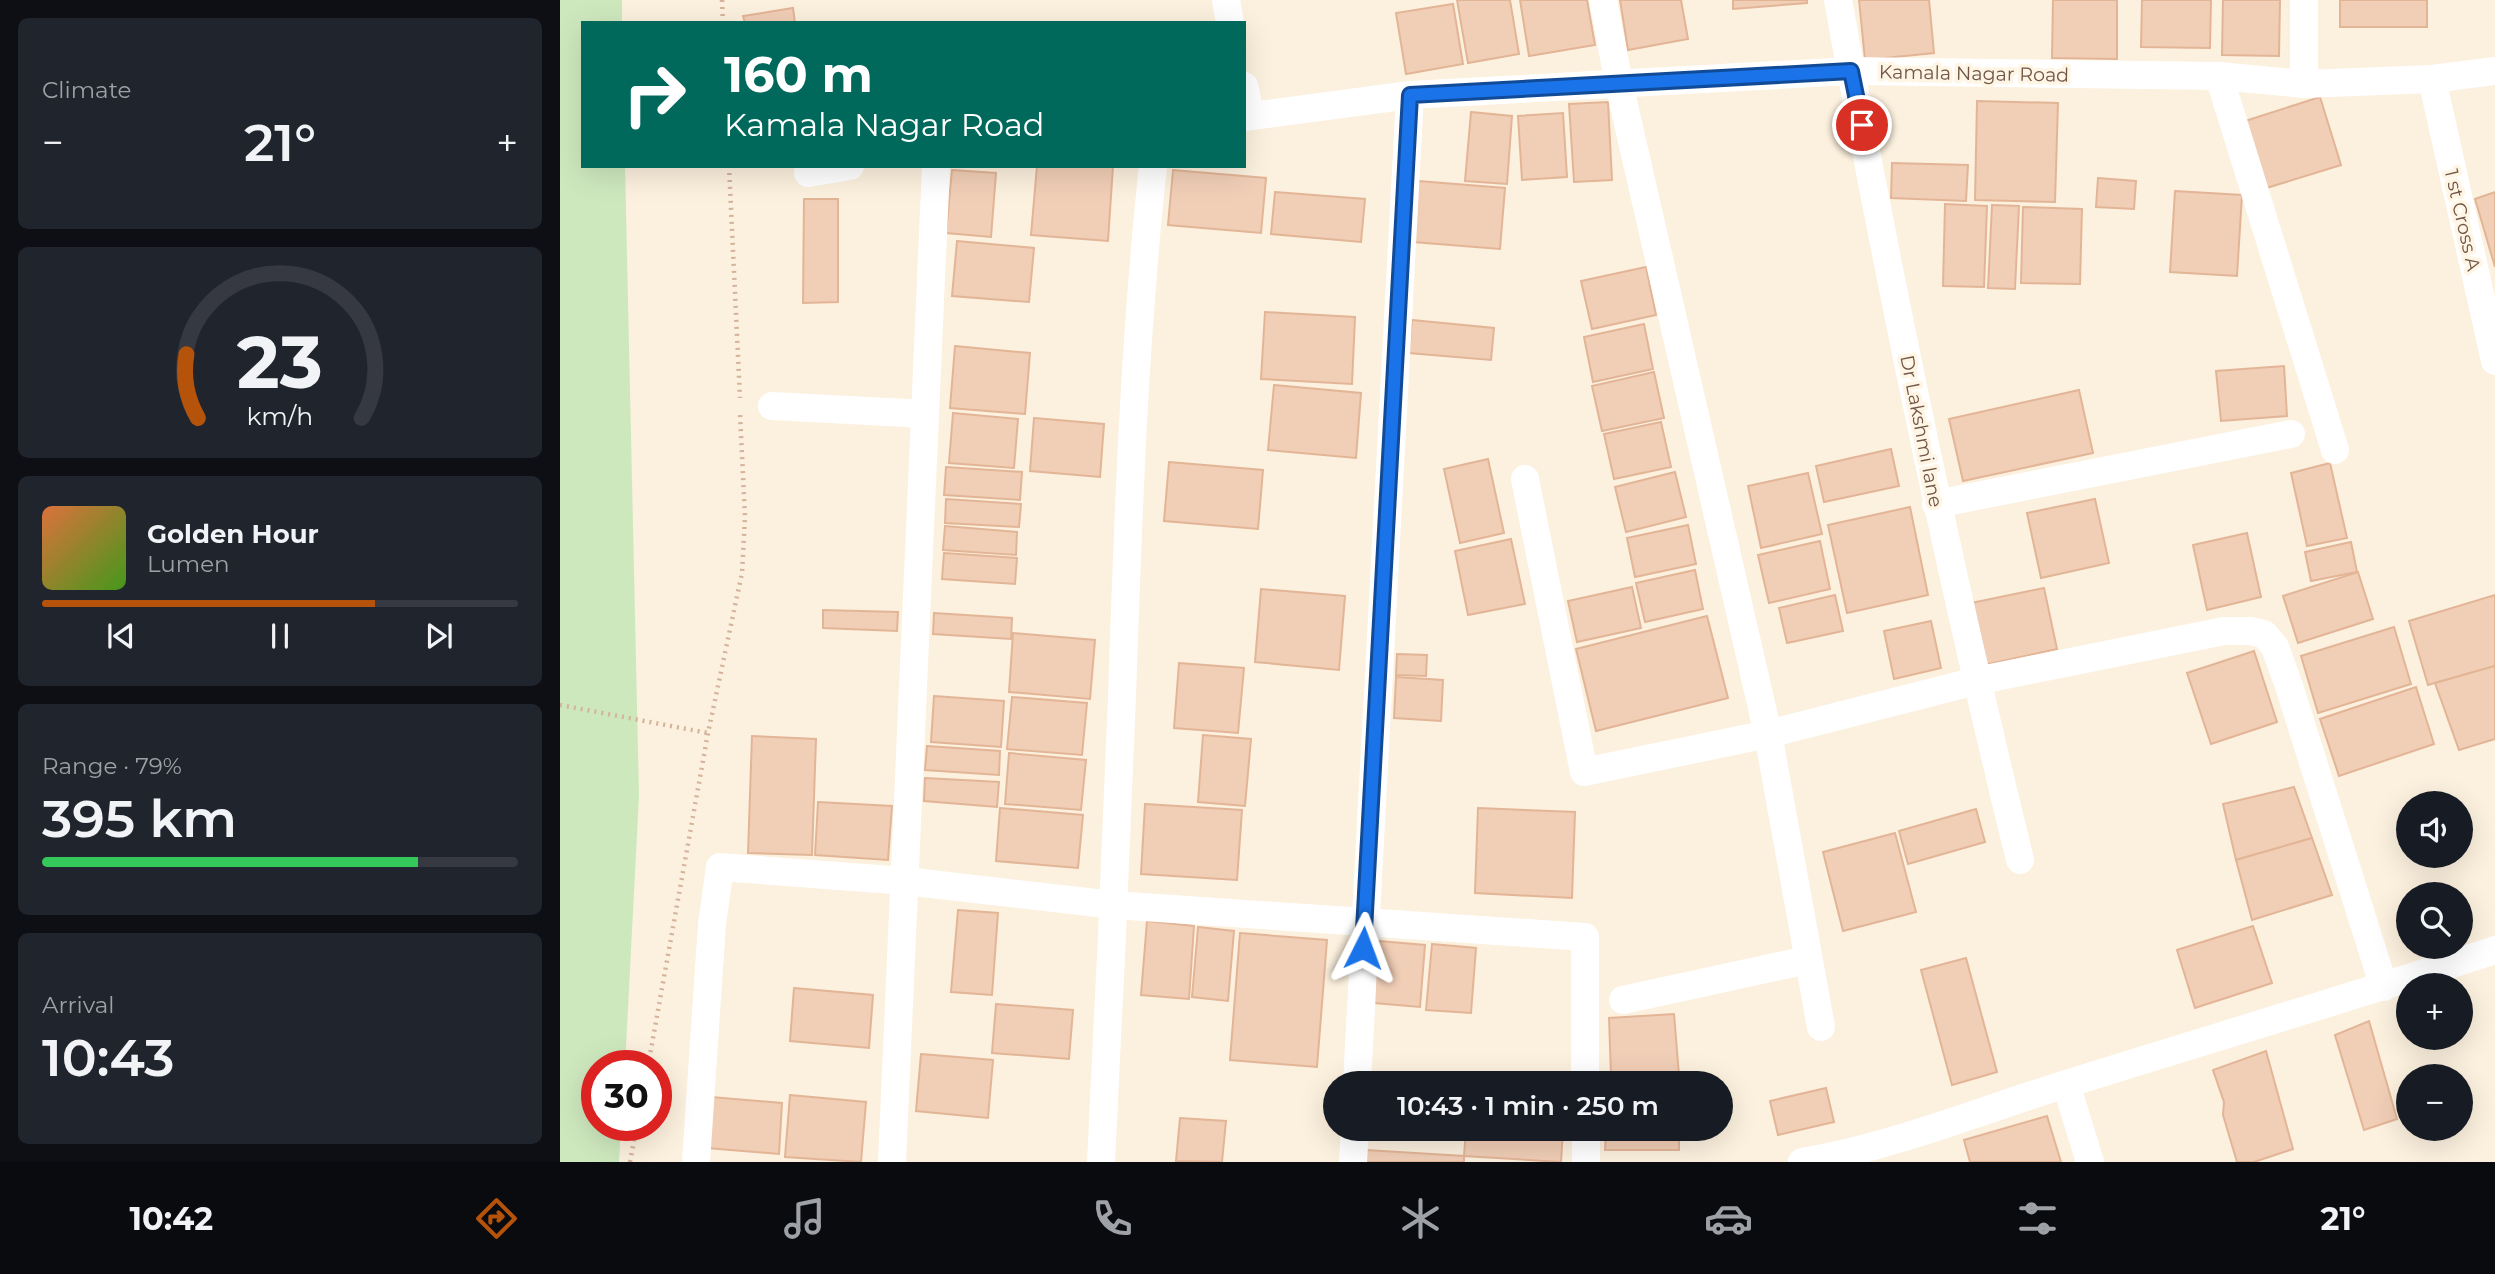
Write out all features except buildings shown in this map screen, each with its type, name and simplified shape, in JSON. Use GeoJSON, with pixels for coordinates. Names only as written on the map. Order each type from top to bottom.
{"type":"FeatureCollection","features":[{"type":"Feature","properties":{"kind":"street"},"geometry":{"type":"LineString","coordinates":[[1226,0],[1230,21]]}},
{"type":"Feature","properties":{"kind":"street"},"geometry":{"type":"LineString","coordinates":[[1603,0],[1619,84],[1768,734],[1821,1027]]}},
{"type":"Feature","properties":{"kind":"street","name":"Dr Lakshmi lane"},"geometry":{"type":"LineString","coordinates":[[1838,0],[1936,504],[2020,860]]}},
{"type":"Feature","properties":{"kind":"street"},"geometry":{"type":"LineString","coordinates":[[2304,0],[2304,84]]}},
{"type":"Feature","properties":{"kind":"street","name":"Kamala Nagar Road"},"geometry":{"type":"LineString","coordinates":[[1248,116],[1410,95],[1851,71],[2219,76],[2304,84],[2432,79],[2495,71]]}},
{"type":"Feature","properties":{"kind":"street"},"geometry":{"type":"LineString","coordinates":[[2219,76],[2335,450]]}},
{"type":"Feature","properties":{"kind":"street","name":"1 st Cross A"},"geometry":{"type":"LineString","coordinates":[[2432,79],[2495,361]]}},
{"type":"Feature","properties":{"kind":"street"},"geometry":{"type":"LineString","coordinates":[[1358,1071],[1410,95]]}},
{"type":"Feature","properties":{"kind":"street"},"geometry":{"type":"LineString","coordinates":[[808,173],[838,168]]}},
{"type":"Feature","properties":{"kind":"street"},"geometry":{"type":"LineString","coordinates":[[892,1162],[936,168]]}},
{"type":"Feature","properties":{"kind":"street"},"geometry":{"type":"LineString","coordinates":[[1101,1162],[1114,905],[1132,421],[1144,243],[1153,168]]}},
{"type":"Feature","properties":{"kind":"street"},"geometry":{"type":"LineString","coordinates":[[772,406],[925,414]]}},
{"type":"Feature","properties":{"kind":"street"},"geometry":{"type":"LineString","coordinates":[[1936,504],[2291,435]]}},
{"type":"Feature","properties":{"kind":"street"},"geometry":{"type":"LineString","coordinates":[[1525,479],[1584,772],[1768,734],[1976,681],[2224,631],[2264,634],[2275,647],[2289,686],[2384,987]]}},
{"type":"Feature","properties":{"kind":"street"},"geometry":{"type":"LineString","coordinates":[[696,1162],[712,924],[720,867],[905,881],[1114,905],[1585,937],[1585,1071]]}},
{"type":"Feature","properties":{"kind":"street"},"geometry":{"type":"LineString","coordinates":[[1802,1162],[1849,1158],[2066,1084],[2384,987],[2495,950]]}},
{"type":"Feature","properties":{"kind":"street"},"geometry":{"type":"LineString","coordinates":[[1623,1000],[1807,960]]}},
{"type":"Feature","properties":{"kind":"street"},"geometry":{"type":"LineString","coordinates":[[2066,1084],[2090,1162]]}},
{"type":"Feature","properties":{"kind":"street"},"geometry":{"type":"LineString","coordinates":[[1353,1162],[1354,1141]]}},
{"type":"Feature","properties":{"kind":"street"},"geometry":{"type":"LineString","coordinates":[[1586,1141],[1586,1162]]}},
{"type":"Feature","properties":{"kind":"path"},"geometry":{"type":"LineString","coordinates":[[722,0],[723,21]]}},
{"type":"Feature","properties":{"kind":"path"},"geometry":{"type":"LineString","coordinates":[[651,1050],[708,733],[741,573],[745,517],[729,168]]}},
{"type":"Feature","properties":{"kind":"path"},"geometry":{"type":"LineString","coordinates":[[560,705],[708,733]]}},
{"type":"Feature","properties":{"kind":"path"},"geometry":{"type":"LineString","coordinates":[[630,1162],[634,1141]]}},
{"type":"Feature","properties":{"kind":"green space"},"geometry":{"type":"Polygon","coordinates":[[[560,0],[622,0],[622,21],[581,21],[581,168],[625,168],[639,796],[626,1050],[581,1050],[581,1141],[620,1141],[619,1162],[560,1162],[560,0]]]}},
{"type":"Feature","properties":{"kind":"route"},"geometry":{"type":"LineString","coordinates":[[1363,948],[1410,95],[1851,71],[1862,125]]}}]}
